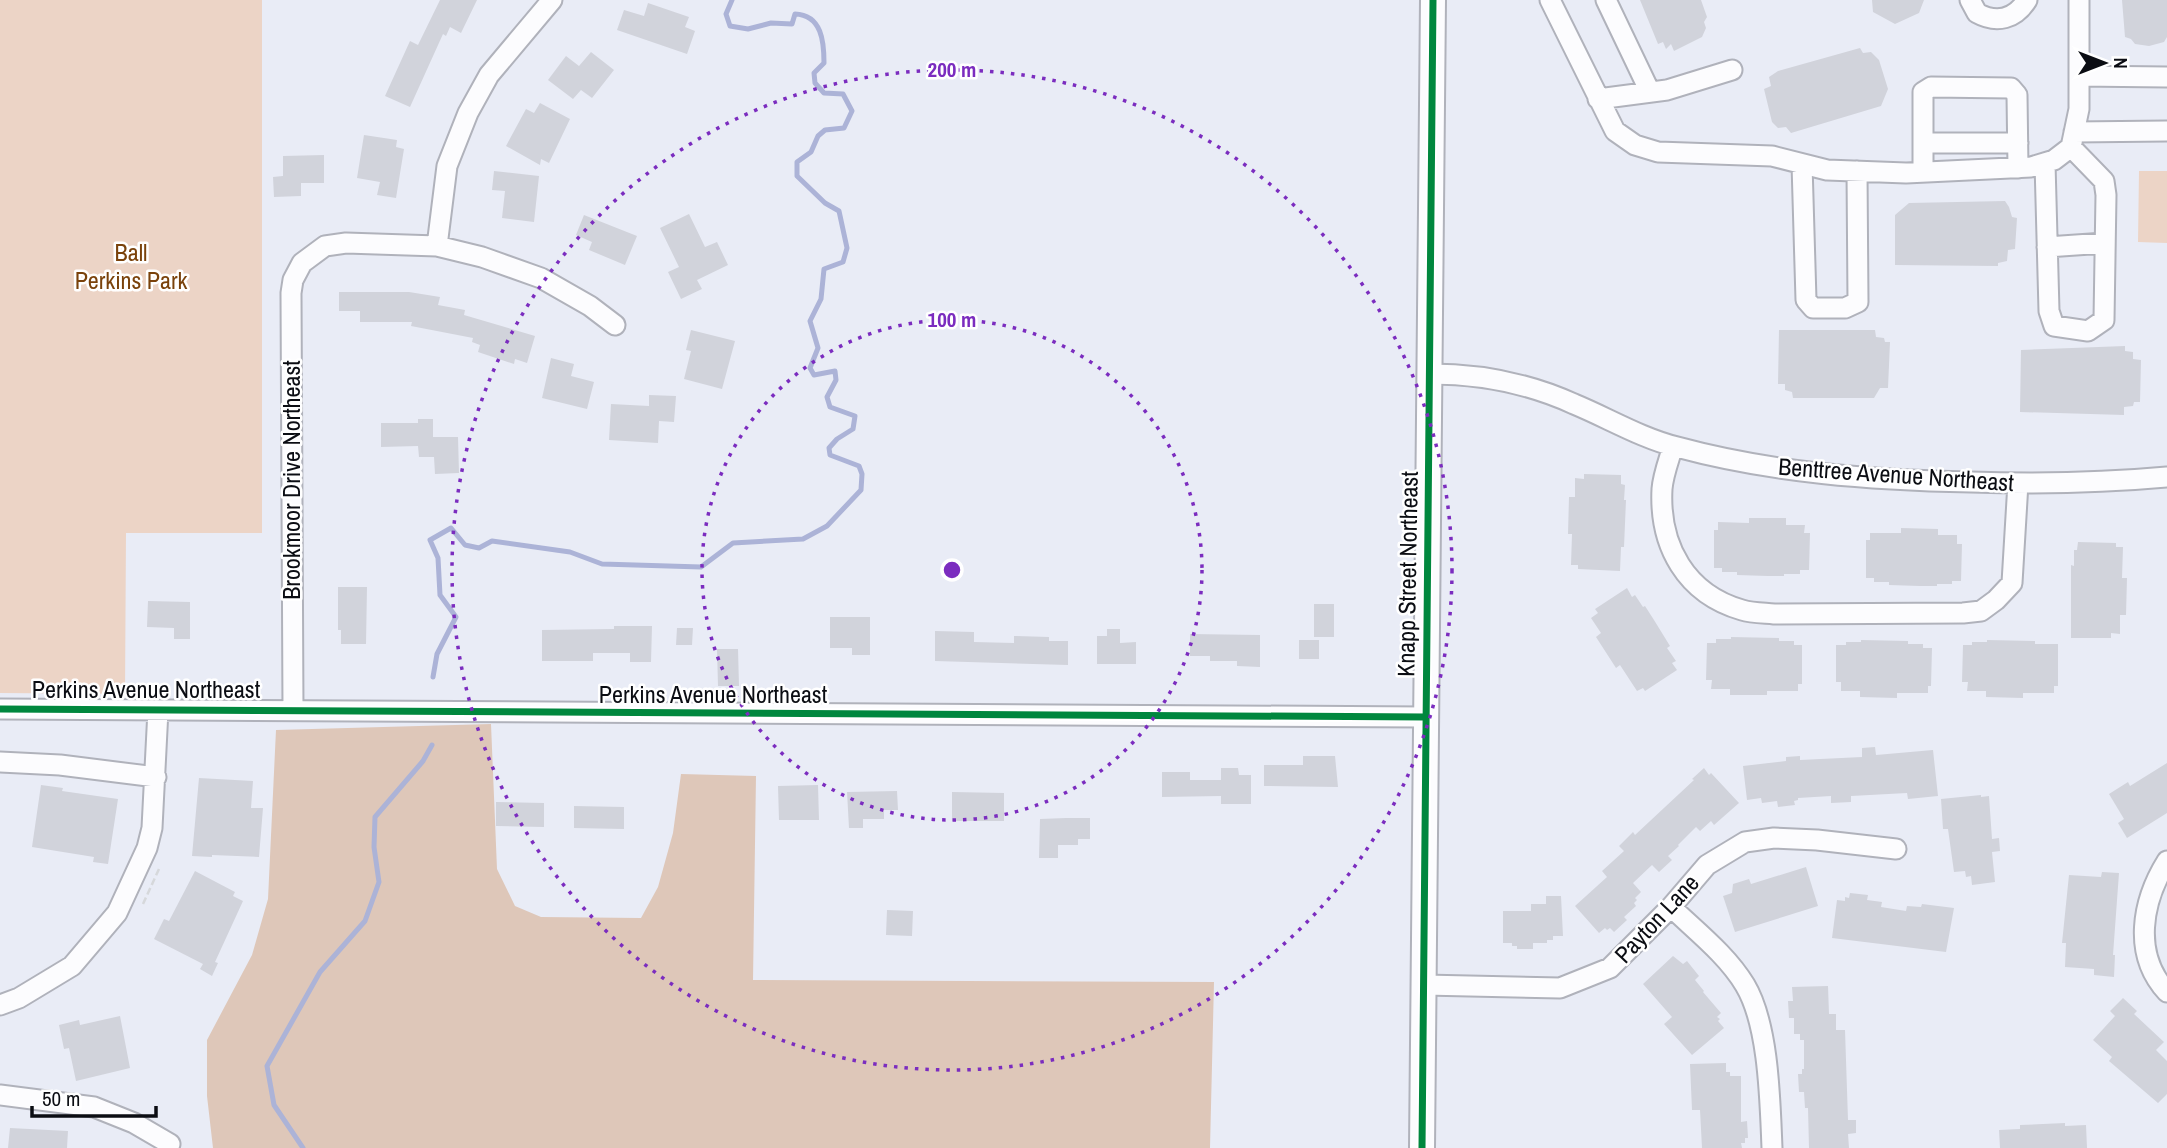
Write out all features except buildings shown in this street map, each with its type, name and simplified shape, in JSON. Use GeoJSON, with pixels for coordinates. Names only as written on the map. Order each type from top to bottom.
{"type":"FeatureCollection","features":[{"type":"Feature","properties":{"kind":"main road","name":"Knapp Street Northeast"},"geometry":{"type":"LineString","coordinates":[[1422,1148],[1433,0]]}},
{"type":"Feature","properties":{"kind":"street"},"geometry":{"type":"LineString","coordinates":[[552,0],[489,75],[468,113],[447,166],[436,246],[500,262],[541,278],[590,306],[615,325]]}},
{"type":"Feature","properties":{"kind":"street"},"geometry":{"type":"LineString","coordinates":[[1550,0],[1615,131],[1635,145],[1658,152],[1772,156],[1827,170],[1923,172],[2031,167],[2054,159],[2072,139],[2079,109],[2080,0]]}},
{"type":"Feature","properties":{"kind":"street"},"geometry":{"type":"LineString","coordinates":[[1606,0],[1650,92]]}},
{"type":"Feature","properties":{"kind":"street"},"geometry":{"type":"LineString","coordinates":[[1970,0],[1977,13],[1998,18],[2016,15],[2027,0]]}},
{"type":"Feature","properties":{"kind":"street"},"geometry":{"type":"LineString","coordinates":[[1598,99],[1667,90],[1732,70]]}},
{"type":"Feature","properties":{"kind":"street"},"geometry":{"type":"LineString","coordinates":[[2079,76],[2167,77]]}},
{"type":"Feature","properties":{"kind":"street"},"geometry":{"type":"LineString","coordinates":[[1923,172],[1923,92],[1931,87],[2011,88],[2017,95],[2018,168]]}},
{"type":"Feature","properties":{"kind":"street"},"geometry":{"type":"LineString","coordinates":[[2072,139],[2167,131]]}},
{"type":"Feature","properties":{"kind":"street"},"geometry":{"type":"LineString","coordinates":[[2045,163],[2049,311],[2054,326],[2088,331],[2104,320],[2104,181],[2072,139]]}},
{"type":"Feature","properties":{"kind":"street"},"geometry":{"type":"LineString","coordinates":[[1923,143],[2018,143]]}},
{"type":"Feature","properties":{"kind":"street"},"geometry":{"type":"LineString","coordinates":[[1802,164],[1806,300],[1813,308],[1844,308],[1858,302],[1857,171]]}},
{"type":"Feature","properties":{"kind":"street"},"geometry":{"type":"LineString","coordinates":[[2048,247],[2105,243]]}},
{"type":"Feature","properties":{"kind":"street","name":"Brookmoor Drive Northeast"},"geometry":{"type":"LineString","coordinates":[[293,710],[291,293],[297,271],[309,256],[325,246],[335,244],[436,246]]}},
{"type":"Feature","properties":{"kind":"street","name":"Benttree Avenue Northeast"},"geometry":{"type":"LineString","coordinates":[[1430,374],[1455,374],[1536,389],[1673,446],[1730,461],[1816,474],[1912,481],[2018,483],[2167,477]]}},
{"type":"Feature","properties":{"kind":"street"},"geometry":{"type":"LineString","coordinates":[[1673,446],[1662,488],[1665,528],[1676,560],[1693,584],[1714,599],[1744,611],[1774,614],[1981,611],[2012,583],[2018,483]]}},
{"type":"Feature","properties":{"kind":"street","name":"Perkins Avenue Northeast"},"geometry":{"type":"LineString","coordinates":[[0,709],[1426,717]]}},
{"type":"Feature","properties":{"kind":"street"},"geometry":{"type":"LineString","coordinates":[[0,1005],[19,998],[72,965],[117,913],[152,828],[158,710]]}},
{"type":"Feature","properties":{"kind":"street"},"geometry":{"type":"LineString","coordinates":[[0,762],[60,765],[156,776]]}},
{"type":"Feature","properties":{"kind":"street","name":"Payton Lane"},"geometry":{"type":"LineString","coordinates":[[1424,985],[1560,988],[1611,968],[1671,907],[1707,865],[1745,842],[1774,838],[1800,839],[1896,849]]}},
{"type":"Feature","properties":{"kind":"street"},"geometry":{"type":"LineString","coordinates":[[2167,861],[2152,888],[2143,929],[2145,953],[2160,984],[2167,992]]}},
{"type":"Feature","properties":{"kind":"street"},"geometry":{"type":"LineString","coordinates":[[1671,907],[1725,959],[1745,985],[1755,1007],[1770,1102],[1772,1148]]}},
{"type":"Feature","properties":{"kind":"street"},"geometry":{"type":"LineString","coordinates":[[0,1095],[94,1107],[134,1123],[170,1144]]}},
{"type":"Feature","properties":{"kind":"green space","name":"Ball Perkins Park"},"geometry":{"type":"Polygon","coordinates":[[[0,0],[262,0],[262,533],[126,533],[125,694],[0,693],[0,0]]]}},
{"type":"Feature","properties":{"kind":"green space"},"geometry":{"type":"Polygon","coordinates":[[[2139,171],[2167,171],[2167,243],[2138,242],[2139,171]]]}},
{"type":"Feature","properties":{"kind":"shaded area"},"geometry":{"type":"Polygon","coordinates":[[[491,724],[497,869],[515,906],[541,917],[641,918],[658,887],[673,833],[681,774],[756,776],[753,980],[1214,982],[1210,1148],[213,1148],[207,1096],[207,1040],[252,955],[268,899],[276,730],[491,724]]]}},
{"type":"Feature","properties":{"kind":"waterway"},"geometry":{"type":"LineString","coordinates":[[433,677],[437,654],[456,617],[440,595],[438,558],[430,540],[451,528],[465,545],[479,548],[492,541],[570,552],[602,564],[701,567],[733,543],[803,539],[827,526],[861,490],[862,474],[859,466],[830,455],[829,448],[853,429],[855,416],[830,407],[827,397],[836,380],[835,371],[814,375],[810,368],[818,348],[810,321],[821,299],[824,269],[843,262],[847,248],[839,211],[825,203],[797,176],[797,162],[811,152],[818,136],[825,130],[844,128],[852,111],[843,94],[824,93],[815,83],[814,73],[824,63],[824,55],[820,31],[811,19],[795,14],[792,24],[771,23],[748,29],[730,26],[726,14],[732,0]]}},
{"type":"Feature","properties":{"kind":"waterway"},"geometry":{"type":"LineString","coordinates":[[303,1148],[274,1105],[267,1066],[320,972],[365,921],[379,882],[374,847],[375,817],[423,761],[432,745]]}},
{"type":"Feature","properties":{"kind":"cycle path"},"geometry":{"type":"LineString","coordinates":[[1422,1148],[1433,0]]}},
{"type":"Feature","properties":{"kind":"cycle path"},"geometry":{"type":"LineString","coordinates":[[0,709],[1426,717]]}}]}
